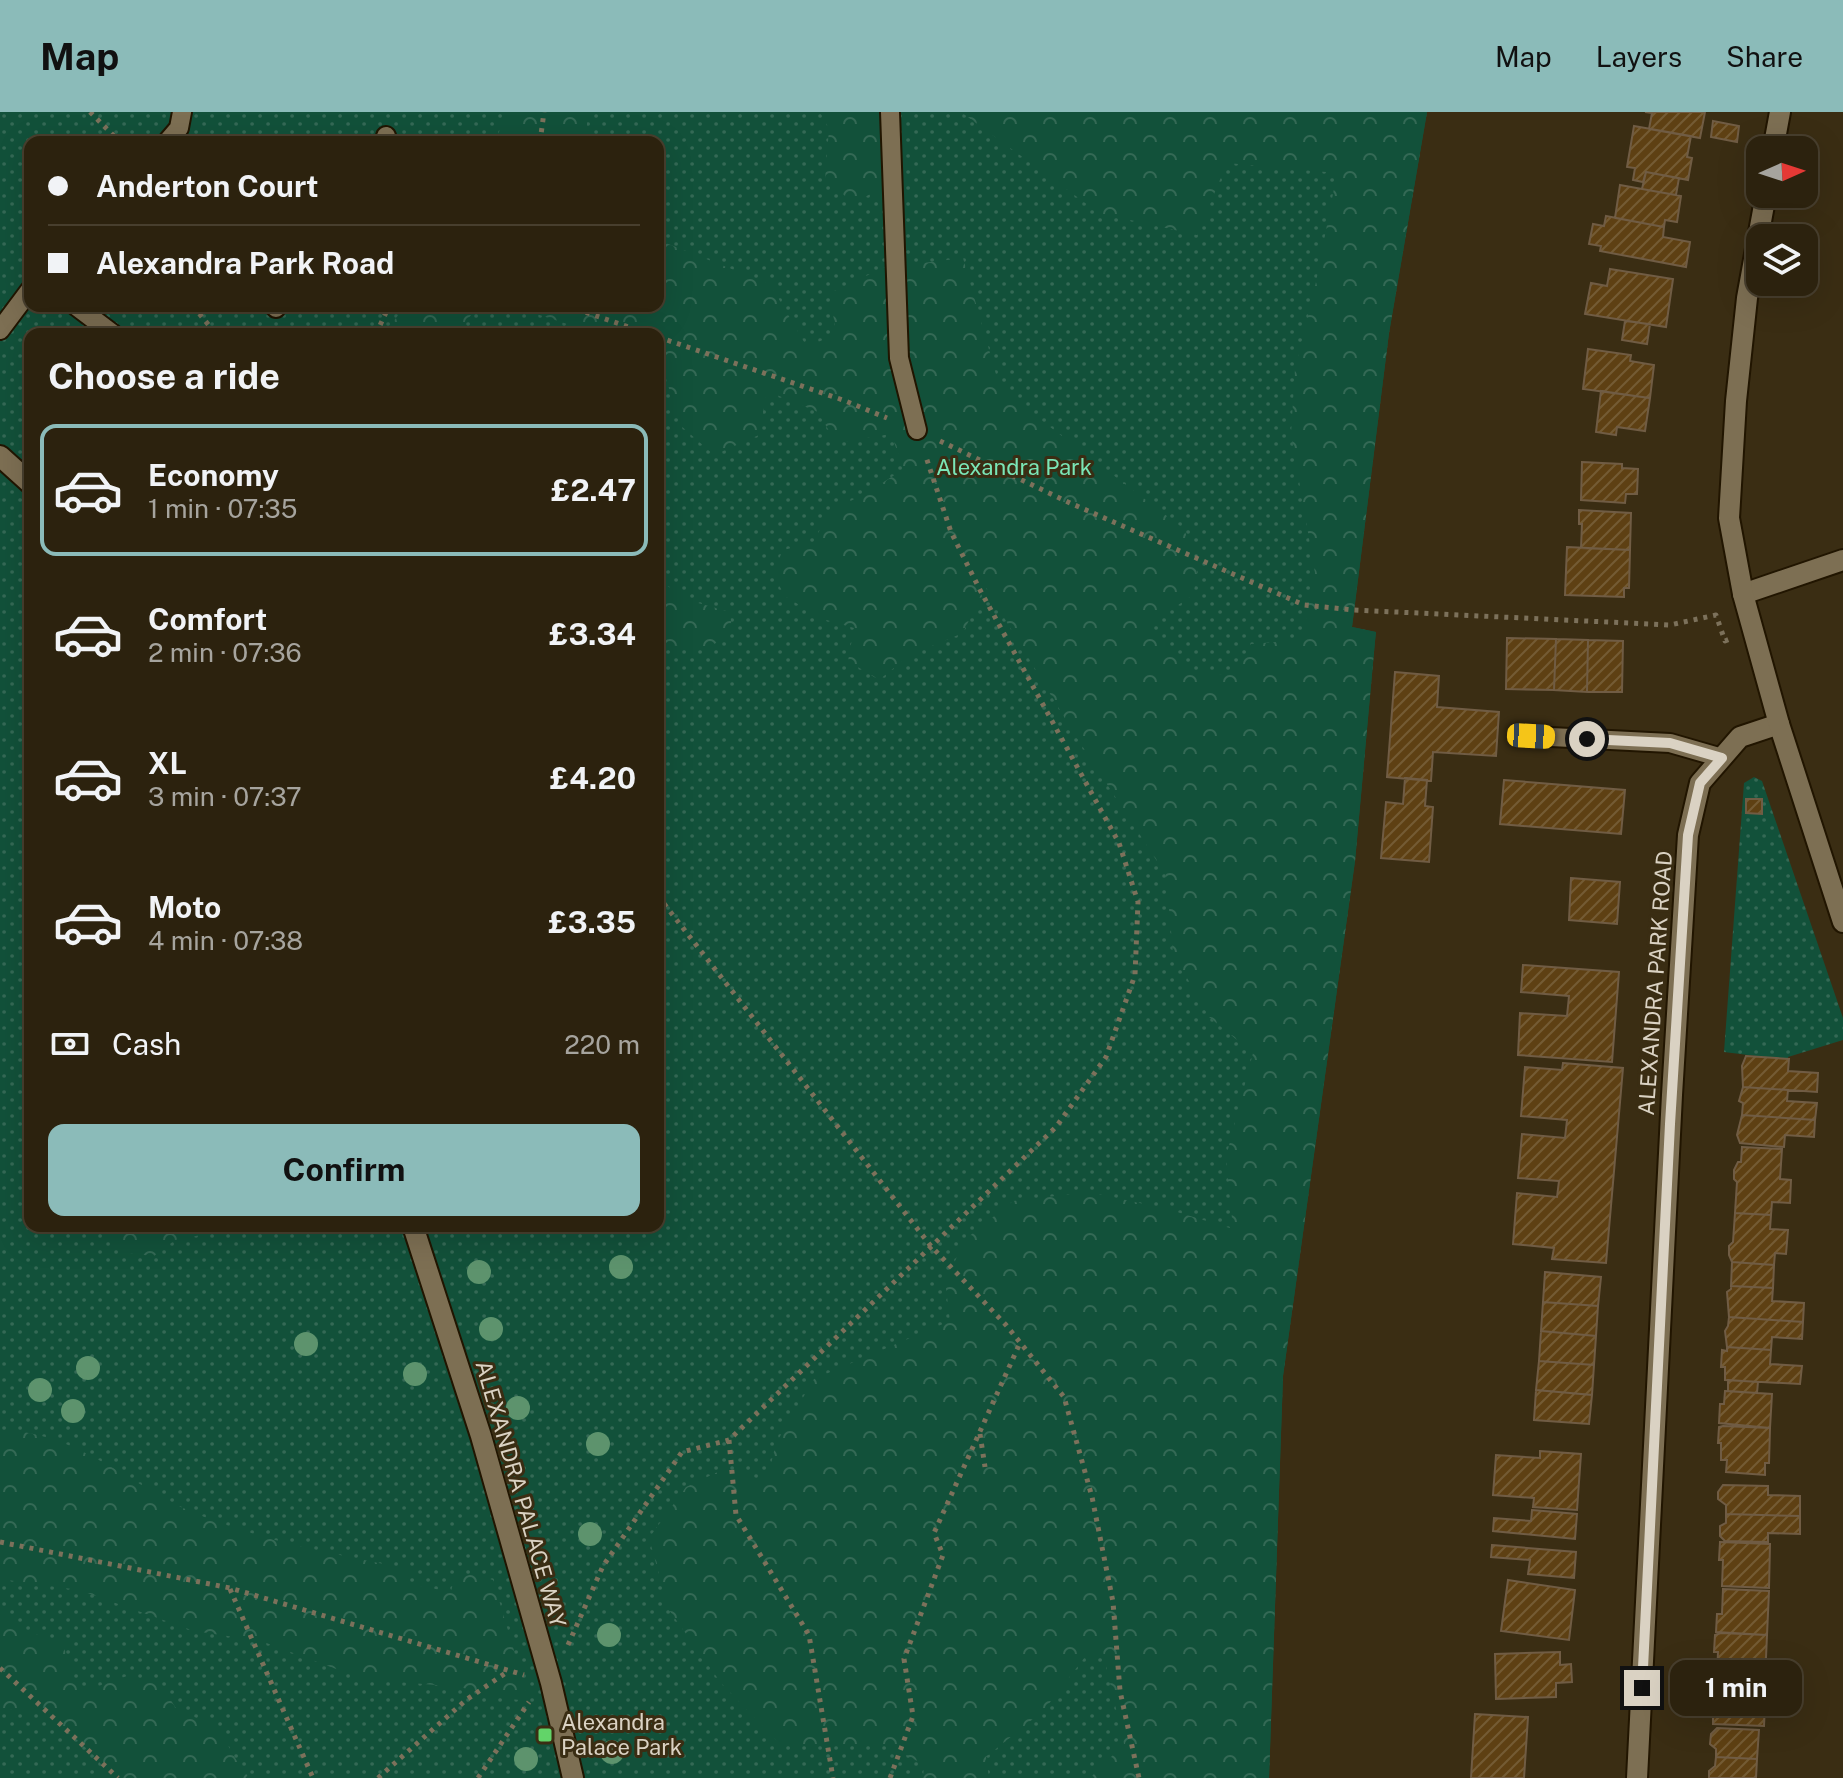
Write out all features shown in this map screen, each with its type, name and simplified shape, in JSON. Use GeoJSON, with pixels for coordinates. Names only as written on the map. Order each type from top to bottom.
{"type":"FeatureCollection","features":[{"type":"Feature","properties":{"kind":"street"},"geometry":{"type":"LineString","coordinates":[[1776,136],[1780,112]]}},
{"type":"Feature","properties":{"kind":"street"},"geometry":{"type":"LineString","coordinates":[[1763,208],[1747,298],[1736,401],[1729,518],[1743,594],[1779,724],[1843,922]]}},
{"type":"Feature","properties":{"kind":"street"},"geometry":{"type":"LineString","coordinates":[[0,456],[24,478]]}},
{"type":"Feature","properties":{"kind":"street"},"geometry":{"type":"LineString","coordinates":[[1743,594],[1843,560]]}},
{"type":"Feature","properties":{"kind":"street","name":"ALEXANDRA PARK ROAD"},"geometry":{"type":"LineString","coordinates":[[1637,1778],[1688,835],[1700,783],[1740,737],[1779,724]]}},
{"type":"Feature","properties":{"kind":"street","name":"ALEXANDRA PALACE WAY"},"geometry":{"type":"LineString","coordinates":[[415,1232],[481,1436],[551,1683],[573,1778]]}},
{"type":"Feature","properties":{"kind":"lane"},"geometry":{"type":"LineString","coordinates":[[172,136],[179,128],[182,112]]}},
{"type":"Feature","properties":{"kind":"lane"},"geometry":{"type":"LineString","coordinates":[[890,112],[899,358],[917,430]]}},
{"type":"Feature","properties":{"kind":"lane"},"geometry":{"type":"LineString","coordinates":[[0,330],[24,298]]}},
{"type":"Feature","properties":{"kind":"lane"},"geometry":{"type":"LineString","coordinates":[[84,312],[105,328]]}},
{"type":"Feature","properties":{"kind":"lane"},"geometry":{"type":"LineString","coordinates":[[1531,736],[1670,743],[1722,758]]}},
{"type":"Feature","properties":{"kind":"path"},"geometry":{"type":"LineString","coordinates":[[90,112],[114,136]]}},
{"type":"Feature","properties":{"kind":"path"},"geometry":{"type":"LineString","coordinates":[[541,136],[544,112]]}},
{"type":"Feature","properties":{"kind":"path"},"geometry":{"type":"LineString","coordinates":[[198,312],[211,328]]}},
{"type":"Feature","properties":{"kind":"path"},"geometry":{"type":"LineString","coordinates":[[585,312],[631,328]]}},
{"type":"Feature","properties":{"kind":"path"},"geometry":{"type":"LineString","coordinates":[[664,339],[843,400],[917,430],[1070,503],[1304,605],[1670,625],[1716,615]]}},
{"type":"Feature","properties":{"kind":"path"},"geometry":{"type":"LineString","coordinates":[[0,1542],[230,1588],[551,1683],[603,1566],[682,1452],[729,1440],[1056,1127],[1106,1057],[1135,975],[1138,902],[1119,843],[951,532],[917,430]]}},
{"type":"Feature","properties":{"kind":"path"},"geometry":{"type":"LineString","coordinates":[[664,904],[930,1245],[1020,1343],[1064,1397],[1092,1497],[1113,1602],[1120,1691],[1139,1778]]}},
{"type":"Feature","properties":{"kind":"path"},"geometry":{"type":"LineString","coordinates":[[890,1778],[913,1716],[904,1659],[943,1555],[934,1533],[1020,1343]]}},
{"type":"Feature","properties":{"kind":"path"},"geometry":{"type":"LineString","coordinates":[[980,1433],[985,1467]]}},
{"type":"Feature","properties":{"kind":"path"},"geometry":{"type":"LineString","coordinates":[[729,1440],[736,1515],[809,1635],[833,1778]]}},
{"type":"Feature","properties":{"kind":"path"},"geometry":{"type":"LineString","coordinates":[[230,1588],[313,1778]]}},
{"type":"Feature","properties":{"kind":"path"},"geometry":{"type":"LineString","coordinates":[[0,1668],[118,1778]]}},
{"type":"Feature","properties":{"kind":"path"},"geometry":{"type":"LineString","coordinates":[[378,1778],[466,1700],[508,1671]]}},
{"type":"Feature","properties":{"kind":"path"},"geometry":{"type":"LineString","coordinates":[[478,1778],[529,1701]]}},
{"type":"Feature","properties":{"kind":"green space","name":"Alexandra Park"},"geometry":{"type":"Polygon","coordinates":[[[0,112],[1427,112],[1389,333],[1352,627],[1376,632],[1355,861],[1283,1376],[1269,1778],[0,1778],[0,112]]]}},
{"type":"Feature","properties":{"kind":"green space"},"geometry":{"type":"Polygon","coordinates":[[[505,112],[587,112],[587,136],[498,136],[505,112]]]}},
{"type":"Feature","properties":{"kind":"green space"},"geometry":{"type":"Polygon","coordinates":[[[820,112],[878,112],[883,187],[854,203],[825,180],[829,129],[820,112]]]}},
{"type":"Feature","properties":{"kind":"green space"},"geometry":{"type":"Polygon","coordinates":[[[961,112],[1427,112],[1389,333],[1352,627],[1376,632],[1355,861],[1283,1376],[1269,1778],[1090,1778],[1124,1744],[1103,1652],[1085,1657],[1044,1710],[986,1757],[989,1778],[923,1778],[924,1765],[889,1745],[781,1745],[721,1683],[669,1610],[649,1538],[686,1487],[724,1469],[767,1481],[776,1443],[814,1379],[950,1321],[945,1280],[967,1238],[1013,1201],[1089,1192],[1167,1209],[1233,1229],[1226,1157],[1253,1053],[1209,1017],[1173,953],[1166,875],[1075,735],[985,586],[963,633],[910,655],[879,680],[848,661],[854,628],[823,619],[786,597],[772,574],[783,550],[813,543],[829,512],[904,469],[891,434],[836,443],[818,412],[767,391],[759,435],[714,455],[680,425],[664,372],[664,328],[580,328],[530,312],[664,312],[664,242],[770,284],[807,347],[836,334],[830,293],[883,268],[963,258],[999,385],[1184,529],[1198,568],[1193,595],[1150,624],[1187,672],[1234,675],[1251,644],[1302,640],[1315,573],[1291,434],[1295,369],[1337,173],[1227,163],[1197,235],[1099,213],[961,112]]]}},
{"type":"Feature","properties":{"kind":"green space"},"geometry":{"type":"Polygon","coordinates":[[[400,312],[474,312],[465,322],[468,328],[388,328],[400,312]]]}},
{"type":"Feature","properties":{"kind":"green space"},"geometry":{"type":"Polygon","coordinates":[[[664,584],[691,601],[730,612],[732,632],[710,647],[665,645],[664,584]]]}},
{"type":"Feature","properties":{"kind":"green space"},"geometry":{"type":"Polygon","coordinates":[[[1754,777],[1762,781],[1843,1018],[1843,1040],[1788,1057],[1788,1060],[1724,1052],[1744,783],[1754,777]]]}},
{"type":"Feature","properties":{"kind":"green space"},"geometry":{"type":"Polygon","coordinates":[[[104,1232],[208,1232],[175,1240],[154,1256],[124,1253],[104,1232]]]}},
{"type":"Feature","properties":{"kind":"green space"},"geometry":{"type":"Polygon","coordinates":[[[0,1431],[26,1432],[51,1438],[99,1460],[167,1500],[243,1531],[409,1569],[410,1584],[451,1592],[454,1578],[474,1574],[493,1580],[529,1701],[501,1698],[460,1687],[363,1679],[261,1641],[194,1631],[79,1590],[0,1579],[0,1431]]]}},
{"type":"Feature","properties":{"kind":"green space"},"geometry":{"type":"Polygon","coordinates":[[[0,1611],[26,1631],[62,1642],[79,1693],[127,1676],[159,1681],[177,1710],[218,1727],[249,1778],[108,1778],[98,1759],[45,1711],[29,1713],[1,1708],[0,1611]]]}},
{"type":"Feature","properties":{"kind":"building"},"geometry":{"type":"Polygon","coordinates":[[[1645,112],[1705,112],[1700,138],[1649,129],[1652,113],[1645,112]]]}},
{"type":"Feature","properties":{"kind":"building"},"geometry":{"type":"Polygon","coordinates":[[[1713,121],[1739,126],[1737,142],[1711,137],[1713,121]]]}},
{"type":"Feature","properties":{"kind":"building"},"geometry":{"type":"Polygon","coordinates":[[[1634,126],[1691,136],[1687,157],[1692,158],[1688,180],[1646,172],[1643,182],[1633,180],[1635,168],[1627,167],[1634,126]]]}},
{"type":"Feature","properties":{"kind":"building"},"geometry":{"type":"Polygon","coordinates":[[[1646,172],[1679,178],[1676,195],[1642,189],[1646,172]]]}},
{"type":"Feature","properties":{"kind":"building"},"geometry":{"type":"Polygon","coordinates":[[[1620,185],[1681,196],[1677,222],[1665,220],[1664,227],[1615,218],[1620,185]]]}},
{"type":"Feature","properties":{"kind":"building"},"geometry":{"type":"Polygon","coordinates":[[[1606,216],[1664,227],[1663,237],[1690,242],[1686,267],[1600,251],[1601,246],[1589,244],[1593,224],[1604,226],[1606,216]]]}},
{"type":"Feature","properties":{"kind":"building"},"geometry":{"type":"Polygon","coordinates":[[[1610,269],[1673,279],[1666,327],[1585,314],[1591,283],[1607,286],[1610,269]]]}},
{"type":"Feature","properties":{"kind":"building"},"geometry":{"type":"Polygon","coordinates":[[[1625,321],[1650,324],[1647,344],[1622,340],[1625,321]]]}},
{"type":"Feature","properties":{"kind":"building"},"geometry":{"type":"Polygon","coordinates":[[[1588,349],[1631,355],[1630,361],[1654,365],[1650,398],[1583,389],[1588,349]]]}},
{"type":"Feature","properties":{"kind":"building"},"geometry":{"type":"Polygon","coordinates":[[[1601,391],[1650,398],[1645,431],[1617,427],[1616,435],[1596,432],[1601,391]]]}},
{"type":"Feature","properties":{"kind":"building"},"geometry":{"type":"Polygon","coordinates":[[[1582,462],[1622,464],[1622,468],[1638,469],[1637,494],[1626,494],[1625,503],[1581,500],[1582,462]]]}},
{"type":"Feature","properties":{"kind":"building"},"geometry":{"type":"Polygon","coordinates":[[[1579,510],[1631,513],[1630,550],[1581,548],[1579,510]]]}},
{"type":"Feature","properties":{"kind":"building"},"geometry":{"type":"Polygon","coordinates":[[[1567,547],[1630,550],[1629,588],[1624,588],[1624,597],[1565,595],[1567,547]]]}},
{"type":"Feature","properties":{"kind":"building"},"geometry":{"type":"Polygon","coordinates":[[[1507,638],[1556,639],[1554,690],[1506,689],[1507,638]]]}},
{"type":"Feature","properties":{"kind":"building"},"geometry":{"type":"Polygon","coordinates":[[[1556,639],[1588,640],[1587,692],[1554,690],[1556,639]]]}},
{"type":"Feature","properties":{"kind":"building"},"geometry":{"type":"Polygon","coordinates":[[[1588,640],[1623,641],[1622,692],[1587,692],[1588,640]]]}},
{"type":"Feature","properties":{"kind":"building"},"geometry":{"type":"Polygon","coordinates":[[[1395,672],[1439,676],[1437,707],[1499,712],[1496,756],[1433,752],[1431,781],[1387,777],[1395,672]]]}},
{"type":"Feature","properties":{"kind":"building"},"geometry":{"type":"Polygon","coordinates":[[[1405,778],[1427,780],[1425,806],[1433,807],[1429,862],[1381,858],[1386,802],[1403,804],[1405,778]]]}},
{"type":"Feature","properties":{"kind":"building"},"geometry":{"type":"Polygon","coordinates":[[[1504,780],[1625,790],[1621,834],[1500,824],[1504,780]]]}},
{"type":"Feature","properties":{"kind":"building"},"geometry":{"type":"Polygon","coordinates":[[[1746,799],[1762,799],[1762,814],[1746,813],[1746,799]]]}},
{"type":"Feature","properties":{"kind":"building"},"geometry":{"type":"Polygon","coordinates":[[[1571,878],[1620,882],[1617,924],[1569,920],[1571,878]]]}},
{"type":"Feature","properties":{"kind":"building"},"geometry":{"type":"Polygon","coordinates":[[[1523,965],[1619,972],[1612,1062],[1518,1055],[1520,1013],[1567,1016],[1569,996],[1521,992],[1523,965]]]}},
{"type":"Feature","properties":{"kind":"building"},"geometry":{"type":"Polygon","coordinates":[[[1746,1056],[1789,1059],[1788,1071],[1818,1073],[1817,1092],[1743,1087],[1742,1066],[1746,1056]]]}},
{"type":"Feature","properties":{"kind":"building"},"geometry":{"type":"Polygon","coordinates":[[[1563,1063],[1623,1068],[1606,1263],[1552,1259],[1554,1248],[1513,1244],[1517,1193],[1557,1197],[1559,1181],[1518,1178],[1522,1134],[1565,1138],[1567,1120],[1521,1116],[1525,1067],[1562,1070],[1563,1063]]]}},
{"type":"Feature","properties":{"kind":"building"},"geometry":{"type":"Polygon","coordinates":[[[1743,1087],[1788,1090],[1787,1101],[1817,1103],[1815,1120],[1742,1115],[1743,1103],[1739,1101],[1743,1087]]]}},
{"type":"Feature","properties":{"kind":"building"},"geometry":{"type":"Polygon","coordinates":[[[1742,1115],[1815,1120],[1814,1137],[1785,1135],[1784,1147],[1740,1143],[1737,1135],[1742,1115]]]}},
{"type":"Feature","properties":{"kind":"building"},"geometry":{"type":"Polygon","coordinates":[[[1742,1147],[1782,1149],[1780,1179],[1791,1180],[1790,1203],[1772,1202],[1771,1215],[1735,1213],[1737,1182],[1734,1170],[1741,1162],[1742,1147]]]}},
{"type":"Feature","properties":{"kind":"building"},"geometry":{"type":"Polygon","coordinates":[[[1735,1213],[1771,1215],[1770,1229],[1788,1230],[1786,1254],[1775,1253],[1774,1265],[1732,1262],[1729,1246],[1733,1242],[1735,1213]]]}},
{"type":"Feature","properties":{"kind":"building"},"geometry":{"type":"Polygon","coordinates":[[[1732,1262],[1774,1265],[1773,1288],[1731,1286],[1732,1262]]]}},
{"type":"Feature","properties":{"kind":"building"},"geometry":{"type":"Polygon","coordinates":[[[1545,1272],[1601,1277],[1598,1306],[1543,1302],[1545,1272]]]}},
{"type":"Feature","properties":{"kind":"building"},"geometry":{"type":"Polygon","coordinates":[[[1731,1286],[1773,1288],[1772,1301],[1804,1303],[1803,1322],[1729,1317],[1727,1292],[1731,1286]]]}},
{"type":"Feature","properties":{"kind":"building"},"geometry":{"type":"Polygon","coordinates":[[[1543,1302],[1598,1306],[1596,1336],[1541,1331],[1543,1302]]]}},
{"type":"Feature","properties":{"kind":"building"},"geometry":{"type":"Polygon","coordinates":[[[1729,1317],[1803,1322],[1802,1339],[1772,1337],[1771,1350],[1727,1347],[1725,1331],[1729,1317]]]}},
{"type":"Feature","properties":{"kind":"building"},"geometry":{"type":"Polygon","coordinates":[[[1541,1331],[1596,1336],[1594,1365],[1539,1361],[1541,1331]]]}},
{"type":"Feature","properties":{"kind":"building"},"geometry":{"type":"Polygon","coordinates":[[[1727,1347],[1771,1350],[1770,1364],[1802,1366],[1800,1384],[1725,1380],[1725,1367],[1721,1367],[1722,1350],[1727,1351],[1727,1347]]]}},
{"type":"Feature","properties":{"kind":"building"},"geometry":{"type":"Polygon","coordinates":[[[1539,1361],[1594,1365],[1592,1395],[1536,1390],[1539,1361]]]}},
{"type":"Feature","properties":{"kind":"building"},"geometry":{"type":"Polygon","coordinates":[[[1728,1380],[1758,1382],[1757,1393],[1728,1391],[1728,1380]]]}},
{"type":"Feature","properties":{"kind":"building"},"geometry":{"type":"Polygon","coordinates":[[[1536,1390],[1592,1395],[1589,1424],[1534,1420],[1536,1390]]]}},
{"type":"Feature","properties":{"kind":"building"},"geometry":{"type":"Polygon","coordinates":[[[1725,1391],[1772,1394],[1770,1428],[1719,1423],[1720,1404],[1724,1404],[1725,1391]]]}},
{"type":"Feature","properties":{"kind":"building"},"geometry":{"type":"Polygon","coordinates":[[[1719,1427],[1770,1428],[1769,1463],[1765,1463],[1765,1475],[1726,1472],[1727,1460],[1721,1460],[1721,1443],[1718,1443],[1719,1427]]]}},
{"type":"Feature","properties":{"kind":"building"},"geometry":{"type":"Polygon","coordinates":[[[1540,1451],[1581,1454],[1577,1510],[1533,1507],[1534,1498],[1493,1495],[1496,1455],[1540,1458],[1540,1451]]]}},
{"type":"Feature","properties":{"kind":"building"},"geometry":{"type":"Polygon","coordinates":[[[1723,1485],[1768,1486],[1768,1495],[1800,1496],[1800,1516],[1726,1514],[1726,1505],[1718,1499],[1723,1485]]]}},
{"type":"Feature","properties":{"kind":"building"},"geometry":{"type":"Polygon","coordinates":[[[1532,1510],[1577,1514],[1575,1539],[1493,1531],[1494,1518],[1531,1521],[1532,1510]]]}},
{"type":"Feature","properties":{"kind":"building"},"geometry":{"type":"Polygon","coordinates":[[[1726,1514],[1800,1516],[1800,1534],[1768,1533],[1768,1542],[1725,1541],[1720,1536],[1720,1526],[1726,1523],[1726,1514]]]}},
{"type":"Feature","properties":{"kind":"building"},"geometry":{"type":"Polygon","coordinates":[[[1720,1542],[1770,1544],[1769,1588],[1722,1586],[1720,1542]]]}},
{"type":"Feature","properties":{"kind":"building"},"geometry":{"type":"Polygon","coordinates":[[[1492,1545],[1576,1552],[1574,1578],[1528,1574],[1530,1560],[1491,1557],[1492,1545]]]}},
{"type":"Feature","properties":{"kind":"building"},"geometry":{"type":"Polygon","coordinates":[[[1508,1580],[1575,1590],[1569,1640],[1501,1631],[1508,1580]]]}},
{"type":"Feature","properties":{"kind":"building"},"geometry":{"type":"Polygon","coordinates":[[[1723,1589],[1769,1591],[1767,1635],[1716,1632],[1717,1614],[1722,1614],[1723,1589]]]}},
{"type":"Feature","properties":{"kind":"building"},"geometry":{"type":"Polygon","coordinates":[[[1715,1635],[1767,1635],[1765,1680],[1717,1677],[1715,1635]]]}},
{"type":"Feature","properties":{"kind":"building"},"geometry":{"type":"Polygon","coordinates":[[[1560,1652],[1560,1665],[1571,1664],[1572,1682],[1556,1683],[1556,1697],[1496,1699],[1495,1654],[1560,1652]]]}},
{"type":"Feature","properties":{"kind":"building"},"geometry":{"type":"Polygon","coordinates":[[[1719,1682],[1766,1683],[1764,1726],[1713,1724],[1713,1707],[1718,1707],[1719,1682]]]}},
{"type":"Feature","properties":{"kind":"building"},"geometry":{"type":"Polygon","coordinates":[[[1475,1714],[1528,1717],[1524,1778],[1471,1778],[1475,1714]]]}},
{"type":"Feature","properties":{"kind":"building"},"geometry":{"type":"Polygon","coordinates":[[[1717,1728],[1759,1730],[1757,1759],[1716,1757],[1716,1749],[1710,1744],[1711,1734],[1717,1728]]]}},
{"type":"Feature","properties":{"kind":"building"},"geometry":{"type":"Polygon","coordinates":[[[1716,1757],[1757,1759],[1756,1778],[1709,1778],[1716,1757]]]}},
{"type":"Feature","properties":{"kind":"place","name":"Alexandra Palace Park"},"geometry":{"type":"Point","coordinates":[545,1735]}},
{"type":"Feature","properties":{"kind":"route"},"geometry":{"type":"LineString","coordinates":[[1587,739],[1670,743],[1722,758],[1700,783],[1688,835],[1670,1124],[1642,1688]]}}]}
